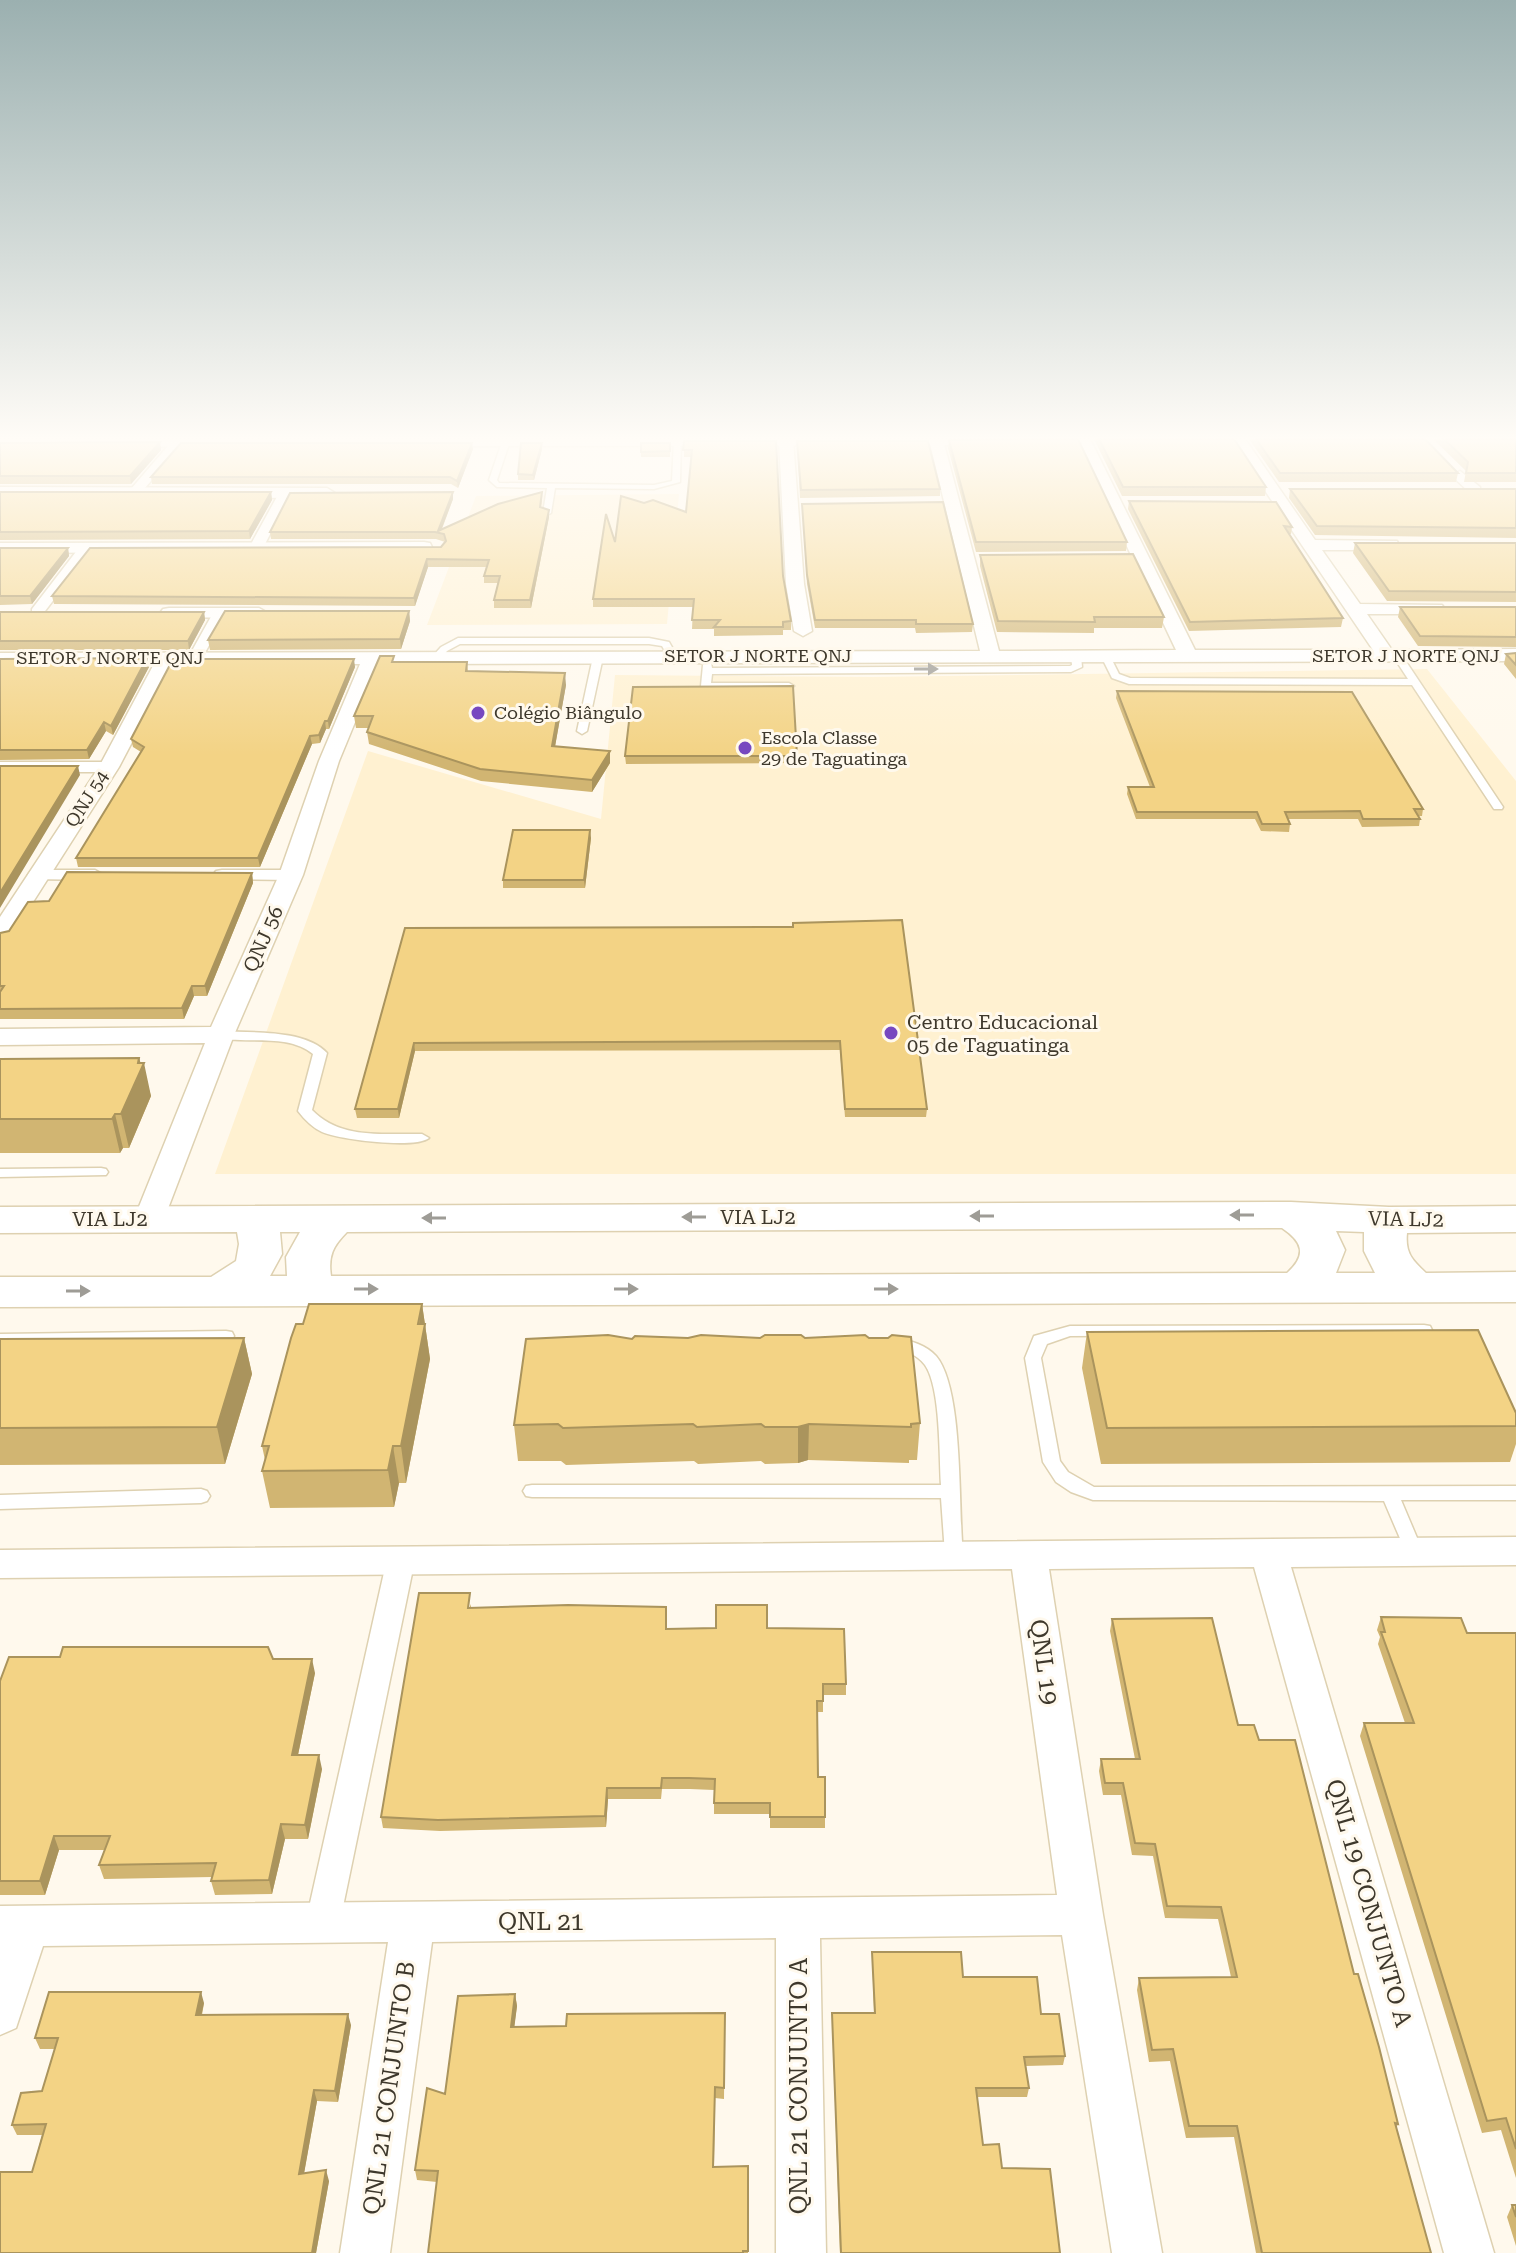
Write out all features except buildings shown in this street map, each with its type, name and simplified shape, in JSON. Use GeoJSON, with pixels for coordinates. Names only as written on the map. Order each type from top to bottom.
{"type":"FeatureCollection","features":[{"type":"Feature","properties":{"kind":"main road","name":"VIA LJ2"},"geometry":{"type":"LineString","coordinates":[[0,1220],[1291,1215],[1389,1220],[1516,1219]]}},
{"type":"Feature","properties":{"kind":"main road"},"geometry":{"type":"LineString","coordinates":[[1291,1215],[1314,1229],[1322,1242],[1324,1257],[1316,1273],[1297,1289]]}},
{"type":"Feature","properties":{"kind":"main road"},"geometry":{"type":"LineString","coordinates":[[312,1289],[305,1265],[314,1240],[337,1218]]}},
{"type":"Feature","properties":{"kind":"main road"},"geometry":{"type":"LineString","coordinates":[[221,1290],[242,1281],[256,1266],[262,1250],[261,1235],[252,1219]]}},
{"type":"Feature","properties":{"kind":"main road"},"geometry":{"type":"LineString","coordinates":[[1389,1220],[1384,1253],[1397,1272],[1416,1288]]}},
{"type":"Feature","properties":{"kind":"main road"},"geometry":{"type":"LineString","coordinates":[[0,1292],[1516,1287]]}},
{"type":"Feature","properties":{"kind":"street"},"geometry":{"type":"LineString","coordinates":[[797,544],[795,584],[803,631]]}},
{"type":"Feature","properties":{"kind":"street"},"geometry":{"type":"LineString","coordinates":[[966,544],[973,559],[991,656]]}},
{"type":"Feature","properties":{"kind":"street"},"geometry":{"type":"LineString","coordinates":[[1128,544],[1130,558],[1188,656]]}},
{"type":"Feature","properties":{"kind":"street"},"geometry":{"type":"LineString","coordinates":[[1312,545],[1406,545]]}},
{"type":"Feature","properties":{"kind":"street"},"geometry":{"type":"LineString","coordinates":[[1312,545],[1393,656]]}},
{"type":"Feature","properties":{"kind":"street"},"geometry":{"type":"LineString","coordinates":[[37,612],[87,547]]}},
{"type":"Feature","properties":{"kind":"street"},"geometry":{"type":"LineString","coordinates":[[0,548],[436,547]]}},
{"type":"Feature","properties":{"kind":"street"},"geometry":{"type":"LineString","coordinates":[[1357,609],[1452,609]]}},
{"type":"Feature","properties":{"kind":"street"},"geometry":{"type":"LineString","coordinates":[[12,612],[67,612]]}},
{"type":"Feature","properties":{"kind":"street"},"geometry":{"type":"LineString","coordinates":[[144,612],[283,613]]}},
{"type":"Feature","properties":{"kind":"street"},"geometry":{"type":"LineString","coordinates":[[195,658],[220,613]]}},
{"type":"Feature","properties":{"kind":"street","name":"SETOR J NORTE QNJ"},"geometry":{"type":"LineString","coordinates":[[0,659],[672,656],[708,664],[873,663],[991,656],[1516,655]]}},
{"type":"Feature","properties":{"kind":"street","name":"QNJ 56"},"geometry":{"type":"LineString","coordinates":[[149,1219],[221,1035],[291,875],[329,761],[372,657]]}},
{"type":"Feature","properties":{"kind":"street","name":"QNJ 54"},"geometry":{"type":"LineString","coordinates":[[0,935],[109,767],[167,658]]}},
{"type":"Feature","properties":{"kind":"street"},"geometry":{"type":"LineString","coordinates":[[0,767],[109,767]]}},
{"type":"Feature","properties":{"kind":"street"},"geometry":{"type":"LineString","coordinates":[[37,875],[116,875]]}},
{"type":"Feature","properties":{"kind":"street"},"geometry":{"type":"LineString","coordinates":[[196,875],[291,875]]}},
{"type":"Feature","properties":{"kind":"street"},"geometry":{"type":"LineString","coordinates":[[0,1037],[221,1035]]}},
{"type":"Feature","properties":{"kind":"street"},"geometry":{"type":"LineString","coordinates":[[0,1564],[1516,1551]]}},
{"type":"Feature","properties":{"kind":"street","name":"QNL 19"},"geometry":{"type":"LineString","coordinates":[[1028,1554],[1081,1915],[1137,2253]]}},
{"type":"Feature","properties":{"kind":"street","name":"QNL 19 CONJUNTO A"},"geometry":{"type":"LineString","coordinates":[[1269,1554],[1469,2253]]}},
{"type":"Feature","properties":{"kind":"street"},"geometry":{"type":"LineString","coordinates":[[323,1921],[401,1559]]}},
{"type":"Feature","properties":{"kind":"street","name":"QNL 21"},"geometry":{"type":"LineString","coordinates":[[14,1926],[1081,1915]]}},
{"type":"Feature","properties":{"kind":"street","name":"QNL 21 CONJUNTO A"},"geometry":{"type":"LineString","coordinates":[[798,1920],[801,2253]]}},
{"type":"Feature","properties":{"kind":"street","name":"QNL 21 CONJUNTO B"},"geometry":{"type":"LineString","coordinates":[[365,2253],[413,1923]]}},
{"type":"Feature","properties":{"kind":"street"},"geometry":{"type":"LineString","coordinates":[[0,2013],[14,1926]]}},
{"type":"Feature","properties":{"kind":"lane"},"geometry":{"type":"LineString","coordinates":[[437,657],[458,641],[649,641],[666,644],[672,656]]}},
{"type":"Feature","properties":{"kind":"lane"},"geometry":{"type":"LineString","coordinates":[[873,663],[1071,669],[1077,667],[1076,656]]}},
{"type":"Feature","properties":{"kind":"lane"},"geometry":{"type":"LineString","coordinates":[[1106,656],[1115,676],[1129,681],[1416,682]]}},
{"type":"Feature","properties":{"kind":"lane"},"geometry":{"type":"LineString","coordinates":[[1393,656],[1416,682],[1498,807]]}},
{"type":"Feature","properties":{"kind":"lane"},"geometry":{"type":"LineString","coordinates":[[582,731],[598,657]]}},
{"type":"Feature","properties":{"kind":"lane"},"geometry":{"type":"LineString","coordinates":[[708,664],[706,686],[789,686]]}},
{"type":"Feature","properties":{"kind":"lane"},"geometry":{"type":"LineString","coordinates":[[221,1035],[301,1042],[318,1048],[320,1053],[305,1111],[323,1129],[338,1133],[422,1138]]}},
{"type":"Feature","properties":{"kind":"lane"},"geometry":{"type":"LineString","coordinates":[[0,1173],[101,1172]]}},
{"type":"Feature","properties":{"kind":"lane"},"geometry":{"type":"LineString","coordinates":[[1445,1330],[1070,1331],[1040,1340],[1033,1358],[1052,1462],[1062,1477],[1093,1493],[1516,1493]]}},
{"type":"Feature","properties":{"kind":"lane"},"geometry":{"type":"LineString","coordinates":[[0,1339],[226,1336]]}},
{"type":"Feature","properties":{"kind":"lane"},"geometry":{"type":"LineString","coordinates":[[873,1343],[901,1343],[924,1353],[934,1366],[941,1391],[949,1524],[954,1554]]}},
{"type":"Feature","properties":{"kind":"lane"},"geometry":{"type":"LineString","coordinates":[[532,1491],[949,1492]]}},
{"type":"Feature","properties":{"kind":"lane"},"geometry":{"type":"LineString","coordinates":[[1390,1494],[1414,1552]]}},
{"type":"Feature","properties":{"kind":"lane"},"geometry":{"type":"LineString","coordinates":[[0,1502],[201,1496]]}},
{"type":"Feature","properties":{"kind":"shaded area"},"geometry":{"type":"Polygon","coordinates":[[[458,544],[674,544],[667,624],[427,625],[458,544]]]}},
{"type":"Feature","properties":{"kind":"shaded area","name":"Centro Educacional 05 de Taguatinga"},"geometry":{"type":"Polygon","coordinates":[[[1427,669],[1516,781],[1516,1174],[215,1174],[368,751],[601,819],[615,675],[872,677],[1427,669]]]}},
{"type":"Feature","properties":{"kind":"place","name":"Colégio Biângulo"},"geometry":{"type":"Point","coordinates":[478,713]}},
{"type":"Feature","properties":{"kind":"place","name":"Escola Classe 29 de Taguatinga"},"geometry":{"type":"Point","coordinates":[745,748]}},
{"type":"Feature","properties":{"kind":"place","name":"Centro Educacional 05 de Taguatinga"},"geometry":{"type":"Point","coordinates":[891,1033]}}]}
